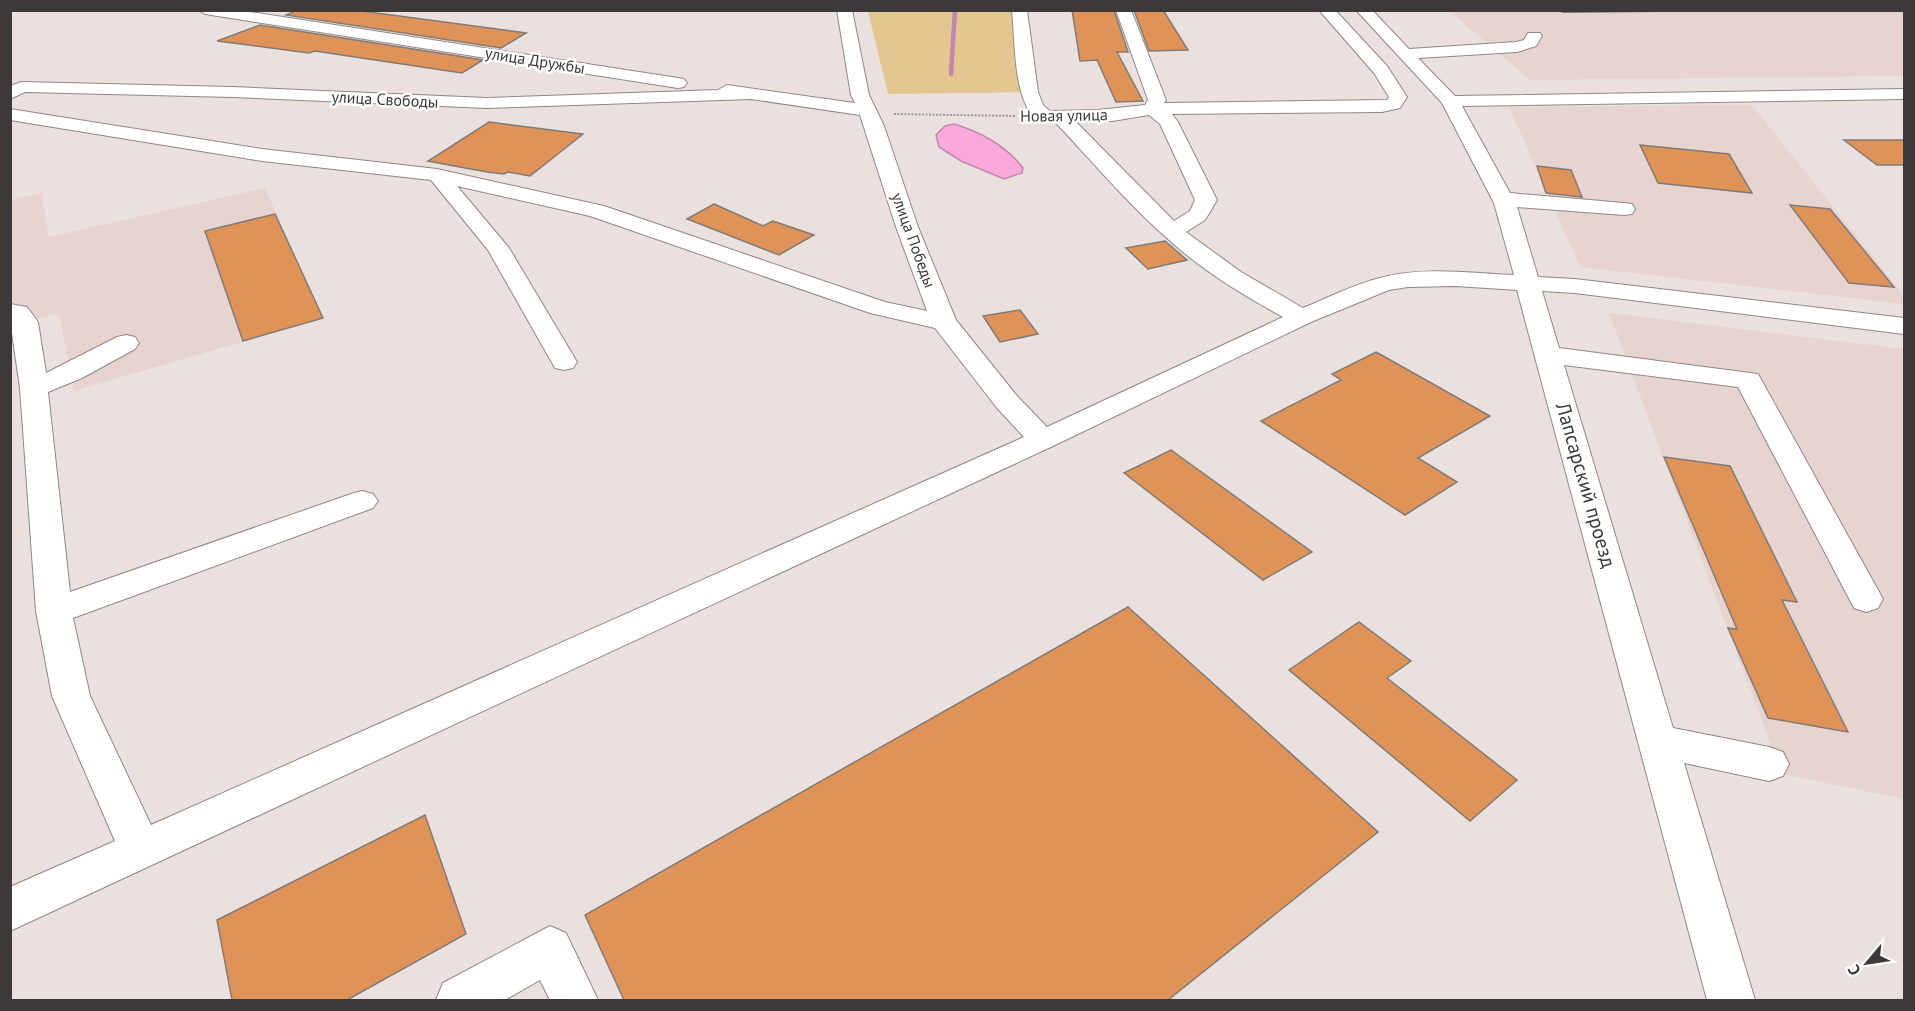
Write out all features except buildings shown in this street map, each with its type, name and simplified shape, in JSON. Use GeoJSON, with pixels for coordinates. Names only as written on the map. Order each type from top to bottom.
{"type":"FeatureCollection","features":[{"type":"Feature","properties":{"kind":"street","name":"улица Дружбы"},"geometry":{"type":"LineString","coordinates":[[205,10],[868,112]]}},
{"type":"Feature","properties":{"kind":"street","name":"улица Победы"},"geometry":{"type":"LineString","coordinates":[[844,10],[860,95],[944,322],[1007,402],[1043,440]]}},
{"type":"Feature","properties":{"kind":"street"},"geometry":{"type":"LineString","coordinates":[[1019,10],[1029,92],[1035,107],[1053,116],[1171,231],[1217,267],[1302,317]]}},
{"type":"Feature","properties":{"kind":"street"},"geometry":{"type":"LineString","coordinates":[[1123,10],[1157,100],[1151,109],[1162,114],[1169,122],[1206,200],[1204,210],[1198,216],[1171,231]]}},
{"type":"Feature","properties":{"kind":"street","name":"Новая улица"},"geometry":{"type":"LineString","coordinates":[[1053,116],[1134,113],[1151,109],[1382,107],[1394,104],[1398,97],[1381,70],[1326,10]]}},
{"type":"Feature","properties":{"kind":"street","name":"Лапсарский проезд"},"geometry":{"type":"LineString","coordinates":[[1363,10],[1450,101],[1502,198],[1549,355],[1731,1000]]}},
{"type":"Feature","properties":{"kind":"street"},"geometry":{"type":"LineString","coordinates":[[1404,54],[1516,47],[1530,43],[1534,36]]}},
{"type":"Feature","properties":{"kind":"street","name":"улица Свободы"},"geometry":{"type":"LineString","coordinates":[[16,90],[233,92],[487,103],[749,94]]}},
{"type":"Feature","properties":{"kind":"street"},"geometry":{"type":"LineString","coordinates":[[1450,101],[1905,94]]}},
{"type":"Feature","properties":{"kind":"street"},"geometry":{"type":"LineString","coordinates":[[10,114],[262,155],[437,175],[596,211],[879,308],[944,322]]}},
{"type":"Feature","properties":{"kind":"street"},"geometry":{"type":"LineString","coordinates":[[437,175],[498,248],[564,362]]}},
{"type":"Feature","properties":{"kind":"street"},"geometry":{"type":"LineString","coordinates":[[1502,198],[1624,209]]}},
{"type":"Feature","properties":{"kind":"street"},"geometry":{"type":"LineString","coordinates":[[10,910],[1043,440],[1302,317],[1383,284],[1408,280],[1456,279],[1575,286],[1905,326]]}},
{"type":"Feature","properties":{"kind":"street"},"geometry":{"type":"LineString","coordinates":[[10,311],[18,312],[25,322],[34,388],[54,611],[71,696],[141,850]]}},
{"type":"Feature","properties":{"kind":"street"},"geometry":{"type":"LineString","coordinates":[[34,388],[72,372],[126,343]]}},
{"type":"Feature","properties":{"kind":"street"},"geometry":{"type":"LineString","coordinates":[[1549,355],[1748,380],[1866,599]]}},
{"type":"Feature","properties":{"kind":"street"},"geometry":{"type":"LineString","coordinates":[[54,611],[362,501]]}},
{"type":"Feature","properties":{"kind":"street"},"geometry":{"type":"LineString","coordinates":[[1658,741],[1769,764]]}},
{"type":"Feature","properties":{"kind":"street"},"geometry":{"type":"LineString","coordinates":[[460,1000],[550,949],[574,1000]]}},
{"type":"Feature","properties":{"kind":"path","name":"Новая улица"},"geometry":{"type":"LineString","coordinates":[[868,112],[1053,116]]}},
{"type":"Feature","properties":{"kind":"shaded area"},"geometry":{"type":"Polygon","coordinates":[[[868,11],[1019,11],[1029,92],[888,94],[868,11]]]}},
{"type":"Feature","properties":{"kind":"shaded area"},"geometry":{"type":"Polygon","coordinates":[[[1449,11],[1904,11],[1904,76],[1530,80],[1449,11]]]}},
{"type":"Feature","properties":{"kind":"shaded area"},"geometry":{"type":"Polygon","coordinates":[[[1752,105],[1904,296],[1904,304],[1580,267],[1509,107],[1752,105]]]}},
{"type":"Feature","properties":{"kind":"shaded area"},"geometry":{"type":"Polygon","coordinates":[[[954,124],[974,131],[1001,147],[1023,168],[1022,173],[1004,179],[961,161],[939,147],[936,135],[945,126],[954,124]]]}},
{"type":"Feature","properties":{"kind":"shaded area"},"geometry":{"type":"Polygon","coordinates":[[[265,188],[323,318],[74,391],[59,313],[11,325],[11,200],[41,193],[49,237],[265,188]]]}},
{"type":"Feature","properties":{"kind":"shaded area"},"geometry":{"type":"Polygon","coordinates":[[[1609,313],[1904,349],[1904,799],[1782,774],[1609,313]]]}},
{"type":"Feature","properties":{"kind":"waterway"},"geometry":{"type":"LineString","coordinates":[[951,74],[955,10]]}},
{"type":"Feature","properties":{"kind":"railway"},"geometry":{"type":"LineString","coordinates":[[1563,11],[1666,10]]}}]}
